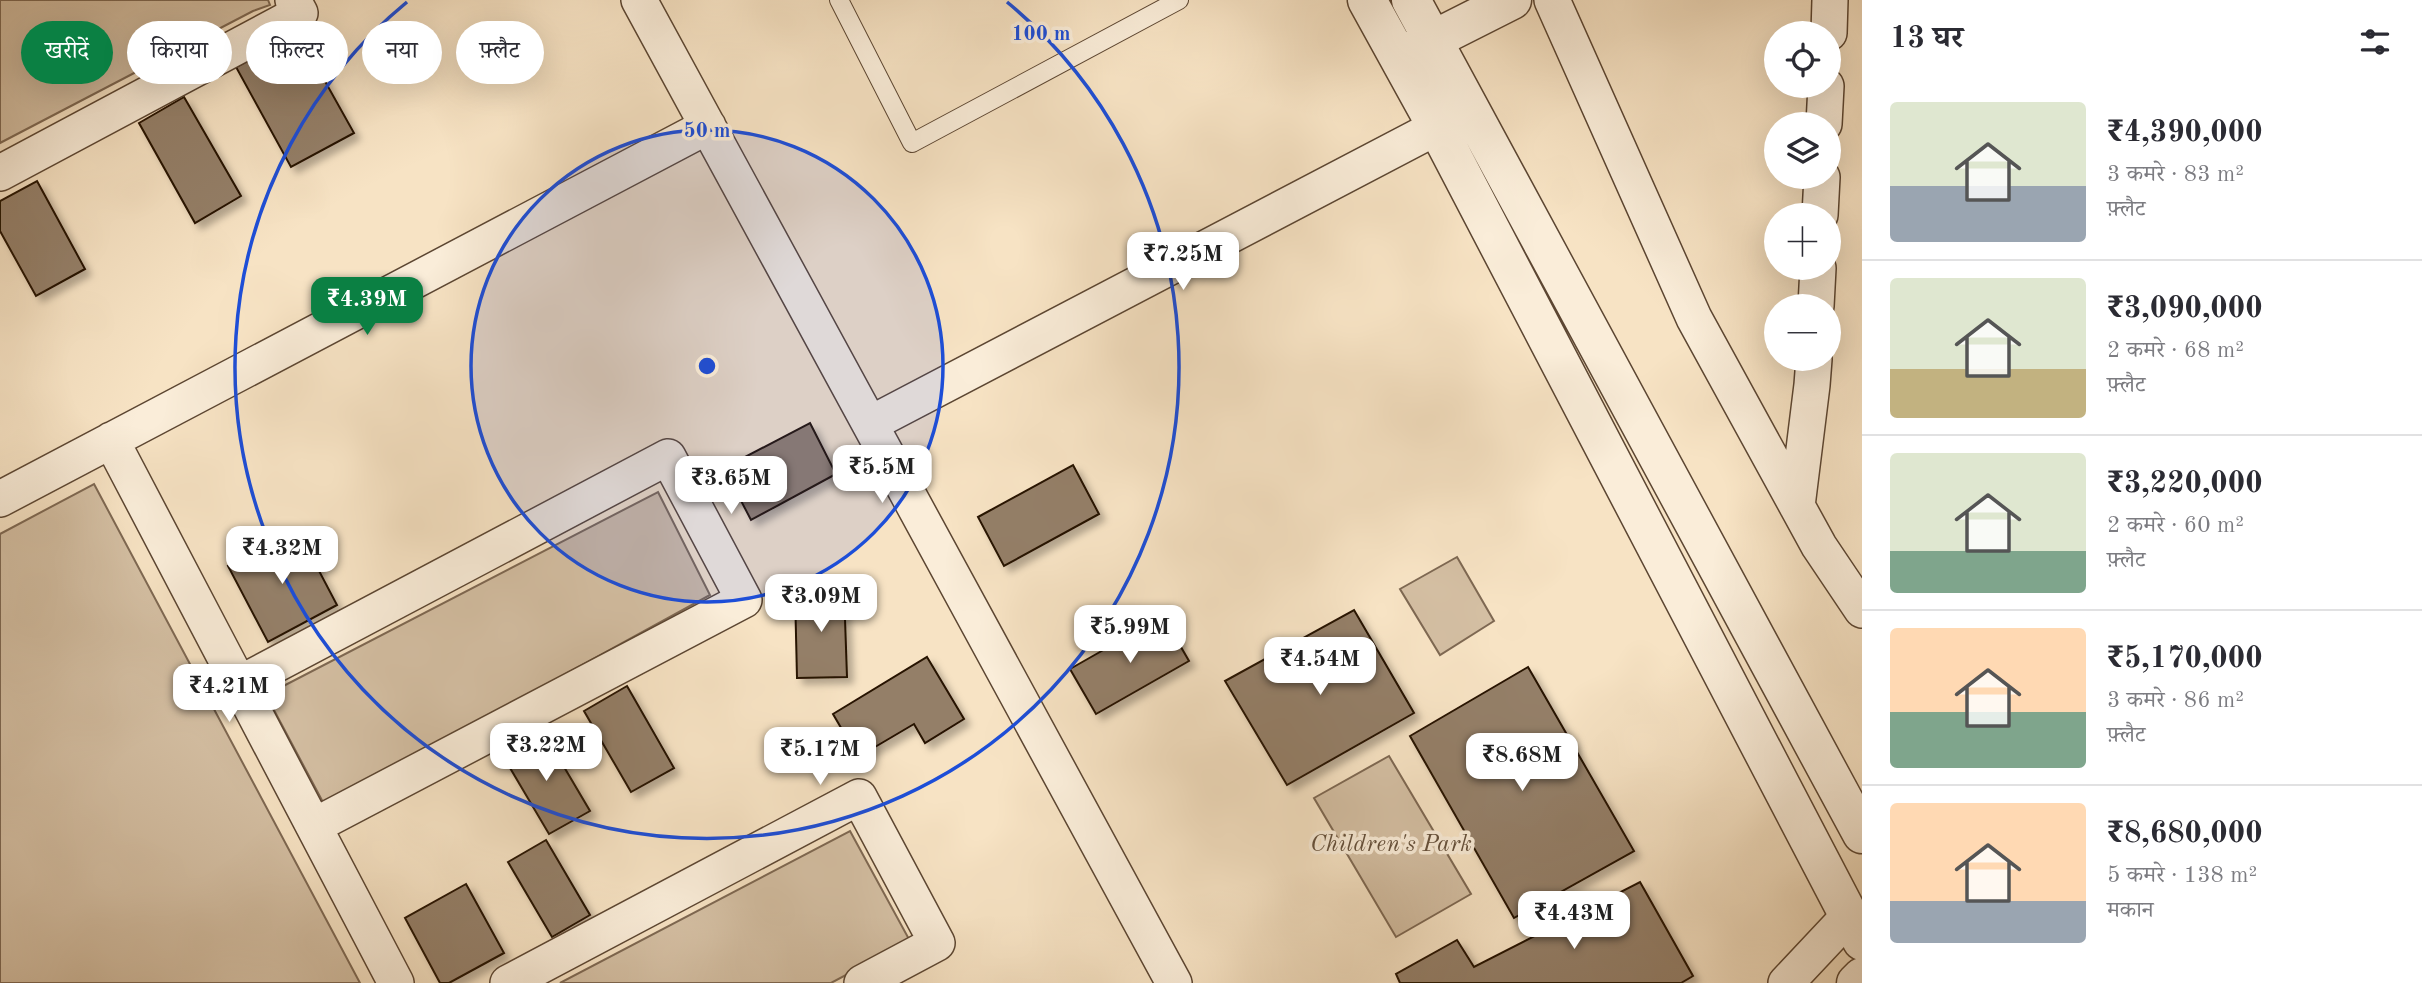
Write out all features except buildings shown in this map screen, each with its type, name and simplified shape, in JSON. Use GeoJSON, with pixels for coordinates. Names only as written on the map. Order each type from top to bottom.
{"type":"FeatureCollection","features":[{"type":"Feature","properties":{"kind":"street"},"geometry":{"type":"LineString","coordinates":[[0,173],[300,13],[293,0]]}},
{"type":"Feature","properties":{"kind":"street"},"geometry":{"type":"LineString","coordinates":[[639,0],[1174,983]]}},
{"type":"Feature","properties":{"kind":"street"},"geometry":{"type":"LineString","coordinates":[[1367,0],[1437,127],[1855,929],[1786,983]]}},
{"type":"Feature","properties":{"kind":"street"},"geometry":{"type":"LineString","coordinates":[[1411,0],[1862,834]]}},
{"type":"Feature","properties":{"kind":"street"},"geometry":{"type":"LineString","coordinates":[[1399,57],[1512,0]]}},
{"type":"Feature","properties":{"kind":"street"},"geometry":{"type":"LineString","coordinates":[[1552,0],[1694,318],[1819,546],[1862,610]]}},
{"type":"Feature","properties":{"kind":"street"},"geometry":{"type":"LineString","coordinates":[[1829,21],[1830,0]]}},
{"type":"Feature","properties":{"kind":"street"},"geometry":{"type":"LineString","coordinates":[[870,424],[1471,110]]}},
{"type":"Feature","properties":{"kind":"street"},"geometry":{"type":"LineString","coordinates":[[0,499],[708,126]]}},
{"type":"Feature","properties":{"kind":"street"},"geometry":{"type":"LineString","coordinates":[[1797,506],[1813,371]]}},
{"type":"Feature","properties":{"kind":"street"},"geometry":{"type":"LineString","coordinates":[[111,440],[396,983]]}},
{"type":"Feature","properties":{"kind":"street"},"geometry":{"type":"LineString","coordinates":[[239,684],[668,457],[744,600],[314,826]]}},
{"type":"Feature","properties":{"kind":"street"},"geometry":{"type":"LineString","coordinates":[[508,983],[859,797],[937,943],[862,983]]}},
{"type":"Feature","properties":{"kind":"street"},"geometry":{"type":"LineString","coordinates":[[1856,983],[1862,977]]}},
{"type":"Feature","properties":{"kind":"lane"},"geometry":{"type":"LineString","coordinates":[[845,2],[912,143],[1179,0]]}},
{"type":"Feature","properties":{"kind":"green space"},"geometry":{"type":"Polygon","coordinates":[[[0,0],[268,0],[270,5],[232,22],[127,21],[127,77],[0,143],[0,0]]]}},
{"type":"Feature","properties":{"kind":"green space"},"geometry":{"type":"Polygon","coordinates":[[[94,484],[360,983],[0,983],[0,534],[94,484]]]}},
{"type":"Feature","properties":{"kind":"green space"},"geometry":{"type":"Polygon","coordinates":[[[658,492],[710,595],[325,806],[266,695],[658,492]]]}},
{"type":"Feature","properties":{"kind":"green space"},"geometry":{"type":"Polygon","coordinates":[[[1457,557],[1494,621],[1440,655],[1400,589],[1457,557]]]}},
{"type":"Feature","properties":{"kind":"green space","name":"Children's Park"},"geometry":{"type":"Polygon","coordinates":[[[1389,756],[1471,894],[1396,937],[1314,798],[1389,756]]]}},
{"type":"Feature","properties":{"kind":"green space"},"geometry":{"type":"Polygon","coordinates":[[[850,831],[910,941],[831,983],[560,983],[850,831]]]}}]}
